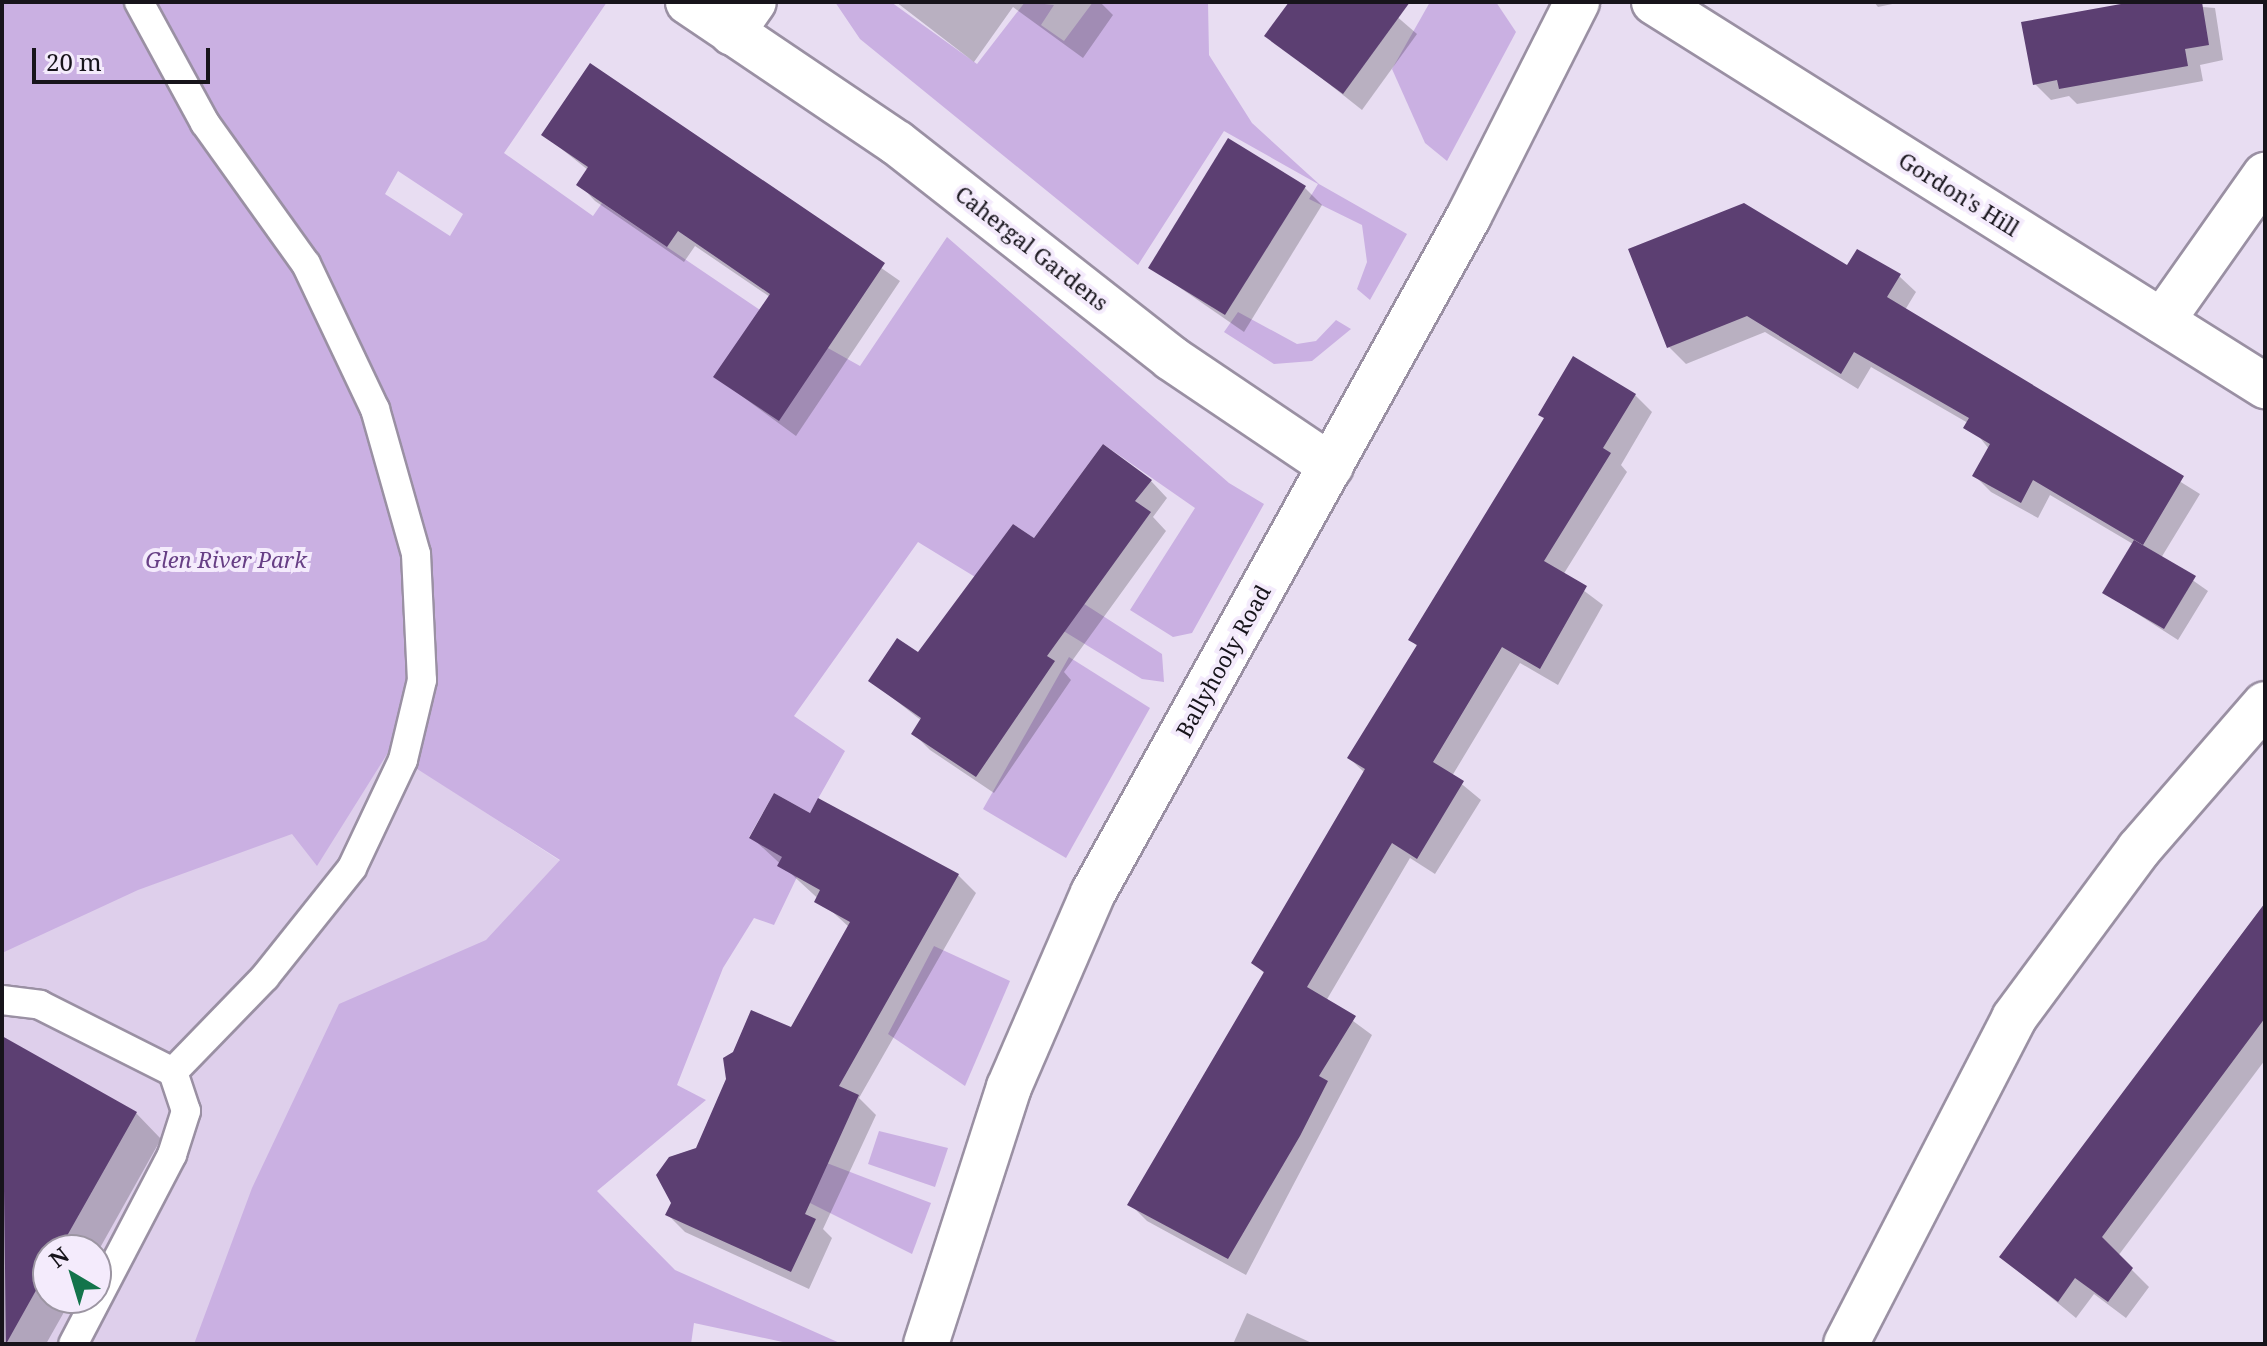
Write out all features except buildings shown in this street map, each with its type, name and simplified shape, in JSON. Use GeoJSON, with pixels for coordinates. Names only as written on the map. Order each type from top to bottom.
{"type":"FeatureCollection","features":[{"type":"Feature","properties":{"kind":"street","name":"Cahergal Gardens"},"geometry":{"type":"LineString","coordinates":[[688,2],[743,17],[897,143],[1171,358],[1331,466]]}},
{"type":"Feature","properties":{"kind":"street","name":"Ballyhooly Road"},"geometry":{"type":"LineString","coordinates":[[926,1344],[1009,1087],[1077,925],[1331,466],[1577,2]]}},
{"type":"Feature","properties":{"kind":"street","name":"Gordon's Hill"},"geometry":{"type":"LineString","coordinates":[[1654,2],[2265,386]]}},
{"type":"Feature","properties":{"kind":"street"},"geometry":{"type":"LineString","coordinates":[[2162,321],[2265,175]]}},
{"type":"Feature","properties":{"kind":"street"},"geometry":{"type":"LineString","coordinates":[[1846,1344],[2014,1018],[2139,849],[2265,704]]}},
{"type":"Feature","properties":{"kind":"lane"},"geometry":{"type":"LineString","coordinates":[[139,2],[205,123],[306,264],[375,409],[416,554],[422,680],[403,760],[352,868],[265,977],[173,1072]]}},
{"type":"Feature","properties":{"kind":"lane"},"geometry":{"type":"LineString","coordinates":[[2,1000],[40,1005],[173,1072],[186,1111],[172,1155],[73,1344]]}},
{"type":"Feature","properties":{"kind":"shaded area"},"geometry":{"type":"Polygon","coordinates":[[[368,736],[617,898],[297,1344],[2,1344],[2,931],[368,736]]]}},
{"type":"Feature","properties":{"kind":"green space","name":"Glen River Park"},"geometry":{"type":"Polygon","coordinates":[[[2,2],[607,2],[504,153],[593,216],[602,203],[760,310],[860,366],[947,237],[1229,483],[1264,504],[1192,633],[1173,637],[1130,610],[1195,508],[1103,444],[1034,538],[1013,524],[996,547],[1162,654],[1164,682],[1142,679],[918,542],[794,716],[845,751],[810,813],[774,793],[749,837],[782,857],[797,877],[774,925],[754,918],[723,968],[677,1085],[706,1100],[597,1191],[675,1270],[842,1344],[792,1344],[694,1323],[691,1344],[194,1344],[252,1188],[339,1004],[486,940],[560,860],[389,751],[317,866],[292,834],[138,890],[2,953],[2,2]],[[398,171],[385,194],[450,236],[463,214],[398,171]]]}},
{"type":"Feature","properties":{"kind":"green space"},"geometry":{"type":"Polygon","coordinates":[[[835,2],[891,2],[977,64],[1025,2],[1054,5],[1041,25],[1064,41],[1093,2],[1208,2],[1209,55],[1252,123],[1319,184],[1407,234],[1370,300],[1357,289],[1367,262],[1362,225],[1309,199],[1318,184],[1224,131],[1138,265],[860,39],[835,2]]]}},
{"type":"Feature","properties":{"kind":"green space"},"geometry":{"type":"Polygon","coordinates":[[[1430,2],[1496,2],[1516,32],[1447,161],[1425,143],[1392,69],[1430,2]]]}},
{"type":"Feature","properties":{"kind":"green space"},"geometry":{"type":"Polygon","coordinates":[[[1238,312],[1297,344],[1316,341],[1336,320],[1351,329],[1312,361],[1274,364],[1224,332],[1238,312]]]}},
{"type":"Feature","properties":{"kind":"green space"},"geometry":{"type":"Polygon","coordinates":[[[1069,657],[1150,708],[1066,858],[983,809],[1069,657]]]}},
{"type":"Feature","properties":{"kind":"green space"},"geometry":{"type":"Polygon","coordinates":[[[934,946],[1010,981],[965,1086],[888,1034],[934,946]]]}},
{"type":"Feature","properties":{"kind":"green space"},"geometry":{"type":"Polygon","coordinates":[[[879,1131],[948,1148],[935,1187],[868,1164],[879,1131]]]}},
{"type":"Feature","properties":{"kind":"green space"},"geometry":{"type":"Polygon","coordinates":[[[819,1160],[931,1203],[912,1254],[806,1201],[819,1160]]]}}]}
